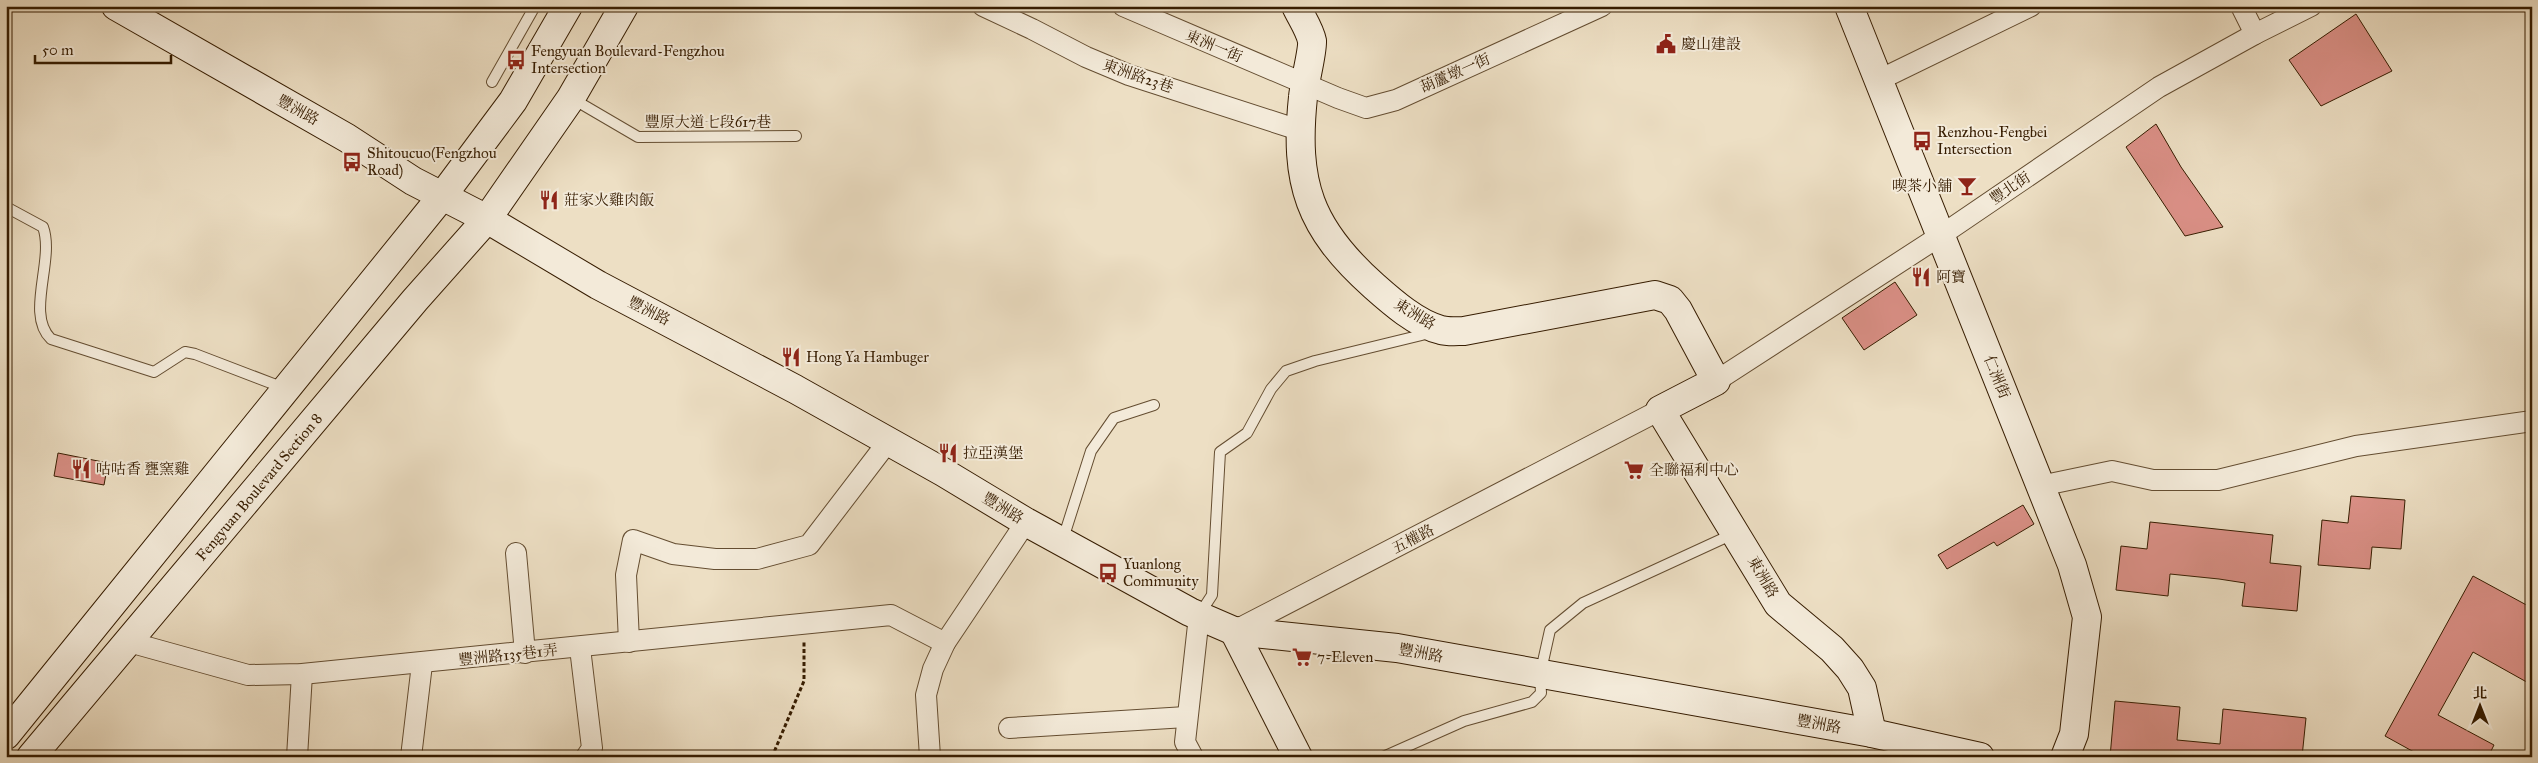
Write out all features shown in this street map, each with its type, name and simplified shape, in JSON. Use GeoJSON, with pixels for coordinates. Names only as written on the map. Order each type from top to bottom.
{"type":"FeatureCollection","features":[{"type":"Feature","properties":{"kind":"street","name":"豐洲路"},"geometry":{"type":"LineString","coordinates":[[116,6],[347,138],[413,181],[487,219],[598,285],[700,337],[943,472],[1026,522],[1199,616],[1234,631],[1398,648],[1540,675],[1872,733],[1980,757]]}},
{"type":"Feature","properties":{"kind":"street"},"geometry":{"type":"LineString","coordinates":[[6,735],[288,390],[443,195],[513,100],[568,6]]}},
{"type":"Feature","properties":{"kind":"street","name":"Fengyuan Boulevard Section 8"},"geometry":{"type":"LineString","coordinates":[[31,757],[409,308],[487,219],[571,98],[624,6]]}},
{"type":"Feature","properties":{"kind":"street","name":"東洲路23巷"},"geometry":{"type":"LineString","coordinates":[[983,6],[1032,29],[1086,58],[1129,75],[1299,130]]}},
{"type":"Feature","properties":{"kind":"street","name":"東洲一街"},"geometry":{"type":"LineString","coordinates":[[1123,6],[1304,85]]}},
{"type":"Feature","properties":{"kind":"street","name":"東洲路"},"geometry":{"type":"LineString","coordinates":[[1296,6],[1312,42],[1304,85],[1299,130],[1300,166],[1304,185],[1324,228],[1348,260],[1383,294],[1421,320],[1441,330],[1464,331],[1655,295],[1663,296],[1678,310],[1716,381]]}},
{"type":"Feature","properties":{"kind":"street","name":"葫蘆墩一街"},"geometry":{"type":"LineString","coordinates":[[1304,85],[1366,108],[1404,96],[1602,6]]}},
{"type":"Feature","properties":{"kind":"street","name":"仁洲街"},"geometry":{"type":"LineString","coordinates":[[1849,6],[2072,565],[2087,617],[2074,734],[2065,757]]}},
{"type":"Feature","properties":{"kind":"street"},"geometry":{"type":"LineString","coordinates":[[1878,80],[2031,6]]}},
{"type":"Feature","properties":{"kind":"street"},"geometry":{"type":"LineString","coordinates":[[2240,6],[2255,34]]}},
{"type":"Feature","properties":{"kind":"street","name":"豐北街"},"geometry":{"type":"LineString","coordinates":[[1716,381],[1940,236],[2159,87],[2255,34],[2311,6]]}},
{"type":"Feature","properties":{"kind":"street","name":"五權路"},"geometry":{"type":"LineString","coordinates":[[1234,631],[1716,381]]}},
{"type":"Feature","properties":{"kind":"street","name":"東洲路"},"geometry":{"type":"LineString","coordinates":[[1660,410],[1736,532],[1778,604],[1832,649],[1850,668],[1862,688],[1872,733]]}},
{"type":"Feature","properties":{"kind":"street"},"geometry":{"type":"LineString","coordinates":[[2040,486],[2112,471],[2154,480],[2218,480],[2356,446],[2532,421]]}},
{"type":"Feature","properties":{"kind":"street"},"geometry":{"type":"LineString","coordinates":[[629,642],[626,575],[632,540],[672,554],[715,560],[757,559],[809,545],[887,442]]}},
{"type":"Feature","properties":{"kind":"street"},"geometry":{"type":"LineString","coordinates":[[930,757],[926,695],[933,668],[945,643],[1026,522]]}},
{"type":"Feature","properties":{"kind":"street"},"geometry":{"type":"LineString","coordinates":[[516,553],[525,653]]}},
{"type":"Feature","properties":{"kind":"street","name":"豐洲路135巷1弄"},"geometry":{"type":"LineString","coordinates":[[129,642],[248,675],[302,674],[422,664],[890,615],[945,643]]}},
{"type":"Feature","properties":{"kind":"street"},"geometry":{"type":"LineString","coordinates":[[1193,757],[1185,742],[1186,717],[1199,616]]}},
{"type":"Feature","properties":{"kind":"street"},"geometry":{"type":"LineString","coordinates":[[1234,631],[1298,757]]}},
{"type":"Feature","properties":{"kind":"street"},"geometry":{"type":"LineString","coordinates":[[580,648],[592,748],[586,757]]}},
{"type":"Feature","properties":{"kind":"street"},"geometry":{"type":"LineString","coordinates":[[411,757],[422,664]]}},
{"type":"Feature","properties":{"kind":"street"},"geometry":{"type":"LineString","coordinates":[[297,757],[302,674]]}},
{"type":"Feature","properties":{"kind":"street"},"geometry":{"type":"LineString","coordinates":[[1009,728],[1186,717]]}},
{"type":"Feature","properties":{"kind":"lane"},"geometry":{"type":"LineString","coordinates":[[492,82],[535,6]]}},
{"type":"Feature","properties":{"kind":"lane","name":"豐原大道七段617巷"},"geometry":{"type":"LineString","coordinates":[[571,98],[638,137],[796,136]]}},
{"type":"Feature","properties":{"kind":"lane"},"geometry":{"type":"LineString","coordinates":[[6,207],[43,227],[47,250],[40,315],[43,331],[51,339],[154,372],[184,352],[195,354],[288,390]]}},
{"type":"Feature","properties":{"kind":"lane"},"geometry":{"type":"LineString","coordinates":[[1199,616],[1212,595],[1220,452],[1247,432],[1271,389],[1286,371],[1315,361],[1441,330]]}},
{"type":"Feature","properties":{"kind":"lane"},"geometry":{"type":"LineString","coordinates":[[1062,540],[1091,451],[1114,418],[1154,405]]}},
{"type":"Feature","properties":{"kind":"lane"},"geometry":{"type":"LineString","coordinates":[[1383,757],[1464,721],[1532,702],[1541,693],[1540,675],[1550,630],[1583,603],[1736,532]]}},
{"type":"Feature","properties":{"kind":"path"},"geometry":{"type":"LineString","coordinates":[[772,757],[804,681],[804,624]]}},
{"type":"Feature","properties":{"kind":"building"},"geometry":{"type":"Polygon","coordinates":[[[2356,14],[2392,71],[2321,106],[2289,60],[2356,14]]]}},
{"type":"Feature","properties":{"kind":"building"},"geometry":{"type":"Polygon","coordinates":[[[2156,124],[2181,167],[2223,227],[2185,236],[2126,147],[2156,124]]]}},
{"type":"Feature","properties":{"kind":"building"},"geometry":{"type":"Polygon","coordinates":[[[1895,282],[1917,315],[1864,350],[1842,318],[1895,282]]]}},
{"type":"Feature","properties":{"kind":"building","name":"咕咕香 甕窯雞"},"geometry":{"type":"Polygon","coordinates":[[[58,453],[108,463],[104,485],[54,476],[58,453]]]}},
{"type":"Feature","properties":{"kind":"building"},"geometry":{"type":"Polygon","coordinates":[[[2351,496],[2405,500],[2401,549],[2372,547],[2370,569],[2318,565],[2322,520],[2348,523],[2351,496]]]}},
{"type":"Feature","properties":{"kind":"building"},"geometry":{"type":"Polygon","coordinates":[[[2023,505],[2034,524],[1997,546],[1994,542],[1947,569],[1938,555],[2023,505]]]}},
{"type":"Feature","properties":{"kind":"building"},"geometry":{"type":"Polygon","coordinates":[[[2150,522],[2273,535],[2270,563],[2301,566],[2297,611],[2242,606],[2245,583],[2219,579],[2170,574],[2168,596],[2116,590],[2121,546],[2147,549],[2150,522]]]}},
{"type":"Feature","properties":{"kind":"building"},"geometry":{"type":"Polygon","coordinates":[[[2473,576],[2532,608],[2532,685],[2473,652],[2438,715],[2494,745],[2488,757],[2423,757],[2385,736],[2473,576]]]}},
{"type":"Feature","properties":{"kind":"building"},"geometry":{"type":"Polygon","coordinates":[[[2115,701],[2180,707],[2177,740],[2220,744],[2223,709],[2306,718],[2302,757],[2110,757],[2115,701]]]}},
{"type":"Feature","properties":{"kind":"place","name":"慶山建設"},"geometry":{"type":"Point","coordinates":[1666,44]}},
{"type":"Feature","properties":{"kind":"place","name":"Fengyuan Boulevard-Fengzhou Intersection"},"geometry":{"type":"Point","coordinates":[516,60]}},
{"type":"Feature","properties":{"kind":"place","name":"Renzhou-Fengbei Intersection"},"geometry":{"type":"Point","coordinates":[1922,141]}},
{"type":"Feature","properties":{"kind":"place","name":"Shitoucuo(Fengzhou Road)"},"geometry":{"type":"Point","coordinates":[352,162]}},
{"type":"Feature","properties":{"kind":"place","name":"喫茶小舖"},"geometry":{"type":"Point","coordinates":[1967,186]}},
{"type":"Feature","properties":{"kind":"place","name":"莊家火雞肉飯"},"geometry":{"type":"Point","coordinates":[549,200]}},
{"type":"Feature","properties":{"kind":"place","name":"阿寶"},"geometry":{"type":"Point","coordinates":[1921,277]}},
{"type":"Feature","properties":{"kind":"place","name":"Hong Ya Hambuger"},"geometry":{"type":"Point","coordinates":[791,357]}},
{"type":"Feature","properties":{"kind":"place","name":"拉亞漢堡"},"geometry":{"type":"Point","coordinates":[948,453]}},
{"type":"Feature","properties":{"kind":"place","name":"咕咕香 甕窯雞"},"geometry":{"type":"Point","coordinates":[81,469]}},
{"type":"Feature","properties":{"kind":"place","name":"全聯福利中心"},"geometry":{"type":"Point","coordinates":[1634,470]}},
{"type":"Feature","properties":{"kind":"place","name":"Yuanlong Community"},"geometry":{"type":"Point","coordinates":[1108,573]}},
{"type":"Feature","properties":{"kind":"place","name":"7-Eleven"},"geometry":{"type":"Point","coordinates":[1302,657]}}]}
